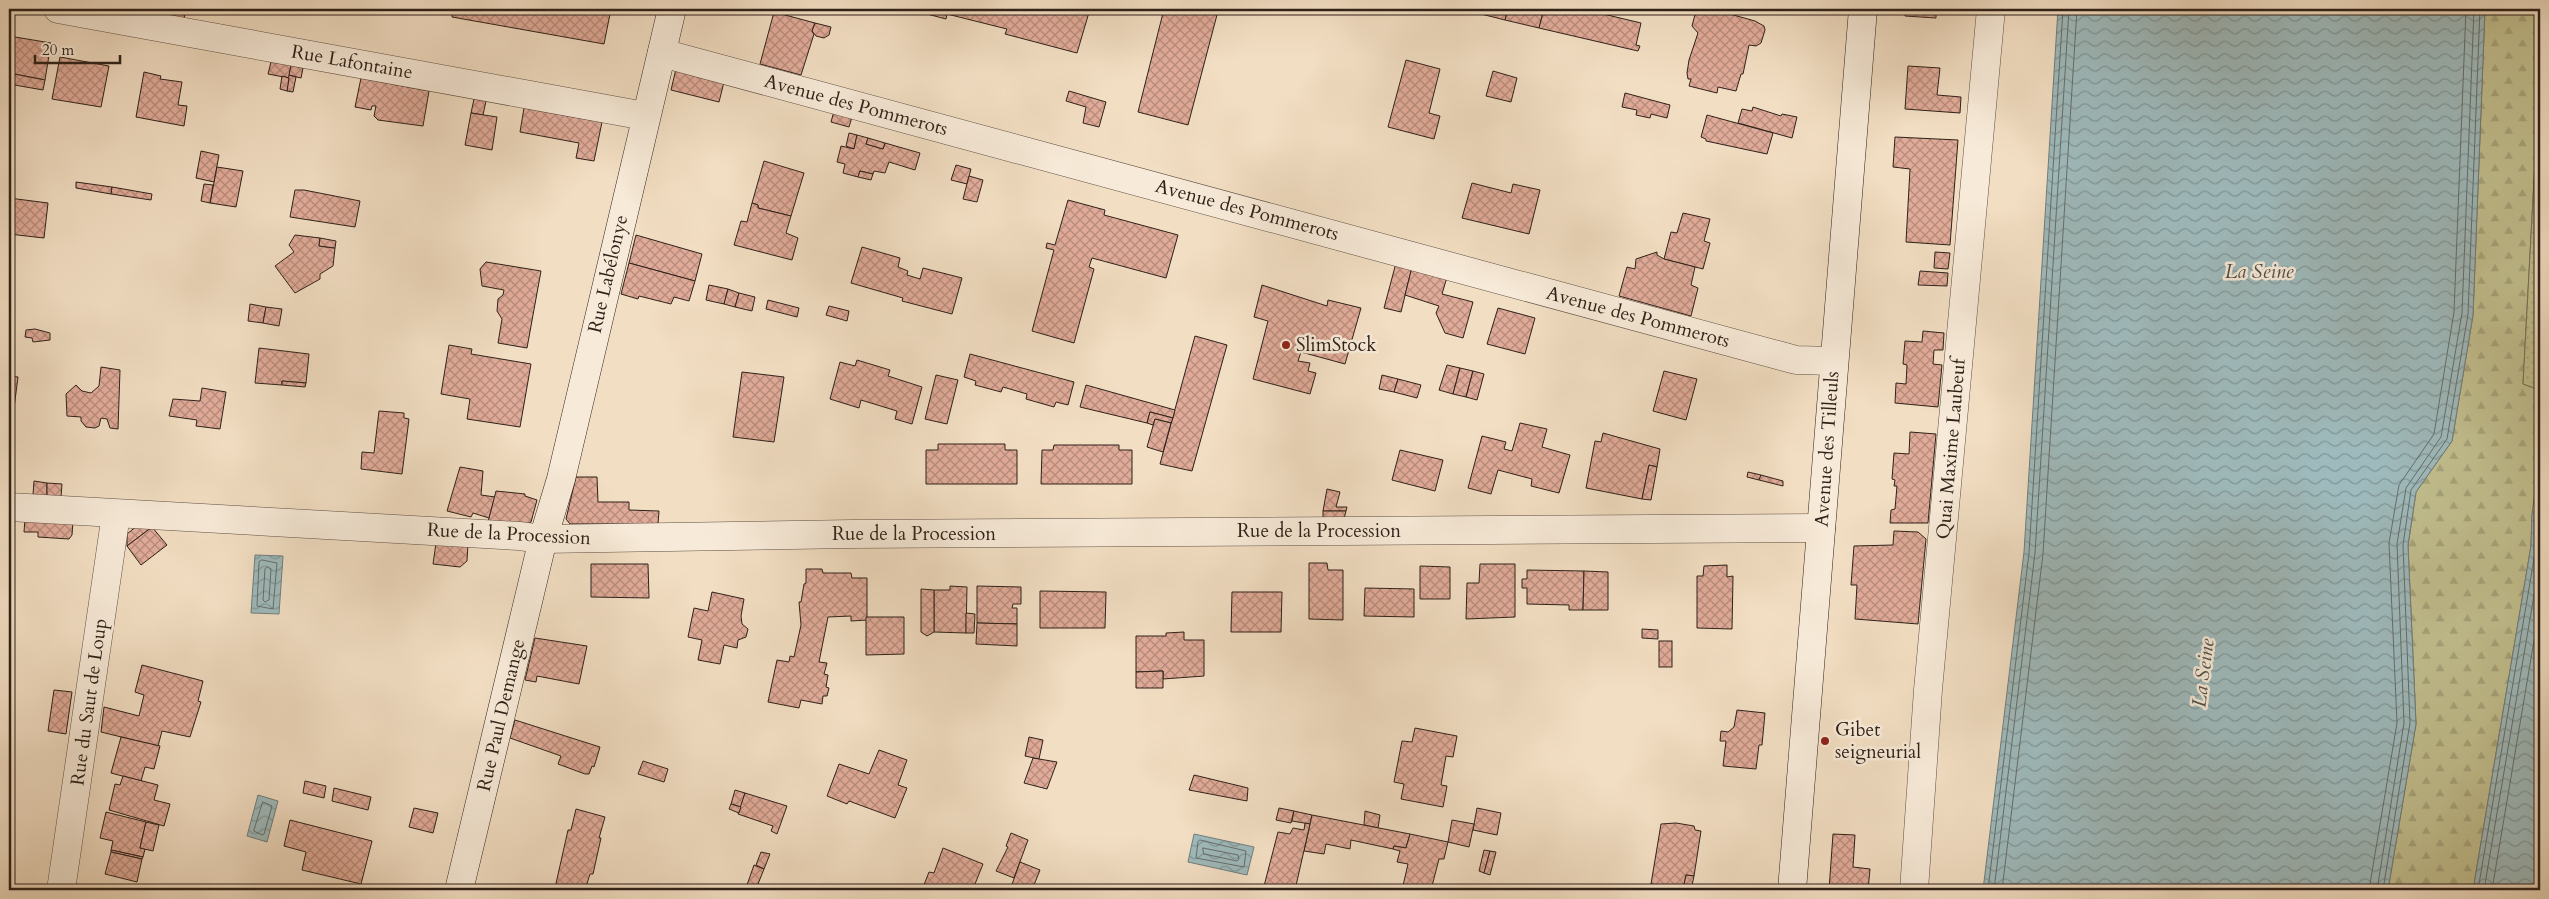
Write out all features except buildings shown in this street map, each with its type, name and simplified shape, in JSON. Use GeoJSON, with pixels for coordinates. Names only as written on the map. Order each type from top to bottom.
{"type":"FeatureCollection","features":[{"type":"Feature","properties":{"kind":"street","name":"Rue Lafontaine"},"geometry":{"type":"LineString","coordinates":[[58,9],[646,116]]}},
{"type":"Feature","properties":{"kind":"street","name":"Rue Labélonye"},"geometry":{"type":"LineString","coordinates":[[543,539],[560,479],[672,9]]}},
{"type":"Feature","properties":{"kind":"street","name":"Avenue des Tilleuls"},"geometry":{"type":"LineString","coordinates":[[1792,890],[1833,361],[1863,9]]}},
{"type":"Feature","properties":{"kind":"street","name":"Quai Maxime Laubeuf"},"geometry":{"type":"LineString","coordinates":[[1914,890],[1928,690],[1992,9]]}},
{"type":"Feature","properties":{"kind":"street","name":"Avenue des Pommerots"},"geometry":{"type":"LineString","coordinates":[[662,53],[1796,360],[1833,361]]}},
{"type":"Feature","properties":{"kind":"street","name":"Rue de la Procession"},"geometry":{"type":"LineString","coordinates":[[9,507],[519,536],[543,539],[871,534],[1821,528]]}},
{"type":"Feature","properties":{"kind":"street","name":"Rue du Saut de Loup"},"geometry":{"type":"LineString","coordinates":[[61,890],[116,514]]}},
{"type":"Feature","properties":{"kind":"street","name":"Rue Paul Demange"},"geometry":{"type":"LineString","coordinates":[[459,890],[543,539]]}},
{"type":"Feature","properties":{"kind":"green space"},"geometry":{"type":"Polygon","coordinates":[[[2485,9],[2540,9],[2540,69],[2523,384],[2540,390],[2540,457],[2532,514],[2531,546],[2473,890],[2388,890],[2416,724],[2408,546],[2416,492],[2452,441],[2473,315],[2485,9]]]}},
{"type":"Feature","properties":{"kind":"green space"},"geometry":{"type":"Polygon","coordinates":[[[2540,69],[2540,390],[2523,384],[2540,69]]]}},
{"type":"Feature","properties":{"kind":"water","name":"La Seine"},"geometry":{"type":"Polygon","coordinates":[[[2058,9],[2485,9],[2473,315],[2452,441],[2416,492],[2408,545],[2416,724],[2388,890],[1983,890],[2024,552],[2058,9]]]}},
{"type":"Feature","properties":{"kind":"water"},"geometry":{"type":"Polygon","coordinates":[[[2540,503],[2540,890],[2473,890],[2531,546],[2532,514],[2540,503]]]}},
{"type":"Feature","properties":{"kind":"water"},"geometry":{"type":"Polygon","coordinates":[[[255,555],[283,556],[279,614],[251,613],[255,555]]]}},
{"type":"Feature","properties":{"kind":"water"},"geometry":{"type":"Polygon","coordinates":[[[258,795],[278,801],[267,842],[247,836],[258,795]]]}},
{"type":"Feature","properties":{"kind":"water"},"geometry":{"type":"Polygon","coordinates":[[[1194,834],[1254,847],[1247,875],[1188,862],[1194,834]]]}},
{"type":"Feature","properties":{"kind":"place","name":"SlimStock"},"geometry":{"type":"Point","coordinates":[1286,345]}},
{"type":"Feature","properties":{"kind":"place","name":"Gibet seigneurial"},"geometry":{"type":"Point","coordinates":[1825,741]}}]}
